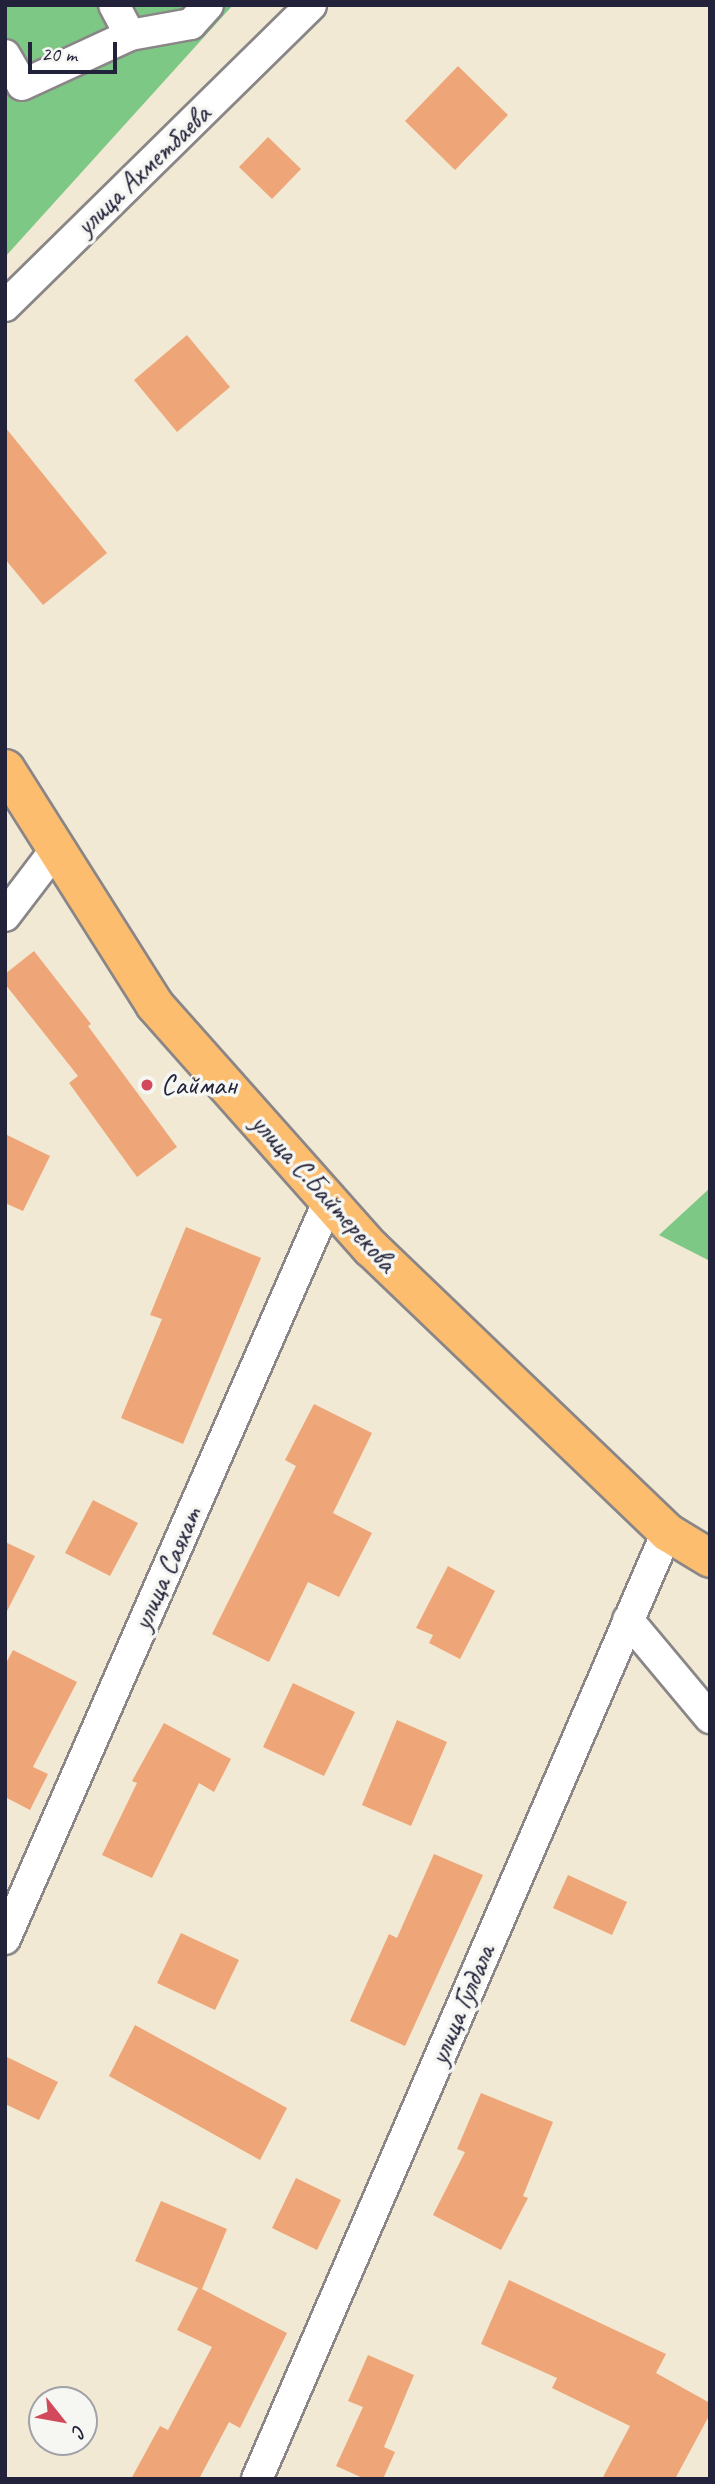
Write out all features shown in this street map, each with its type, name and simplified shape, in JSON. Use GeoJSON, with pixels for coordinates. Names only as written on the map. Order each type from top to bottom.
{"type":"FeatureCollection","features":[{"type":"Feature","properties":{"kind":"main road","name":"улица С.Байтерекова"},"geometry":{"type":"LineString","coordinates":[[5,768],[154,1004],[328,1200],[371,1248],[667,1532],[710,1558]]}},
{"type":"Feature","properties":{"kind":"street"},"geometry":{"type":"LineString","coordinates":[[114,5],[130,34]]}},
{"type":"Feature","properties":{"kind":"street"},"geometry":{"type":"LineString","coordinates":[[5,55],[22,85],[130,34],[191,24],[208,5]]}},
{"type":"Feature","properties":{"kind":"street","name":"улица Ахметбаева"},"geometry":{"type":"LineString","coordinates":[[5,306],[312,5]]}},
{"type":"Feature","properties":{"kind":"street"},"geometry":{"type":"LineString","coordinates":[[5,916],[56,849]]}},
{"type":"Feature","properties":{"kind":"street","name":"улица Саяхат"},"geometry":{"type":"LineString","coordinates":[[5,1938],[328,1200]]}},
{"type":"Feature","properties":{"kind":"street","name":"улица Гулдала"},"geometry":{"type":"LineString","coordinates":[[257,2479],[667,1532]]}},
{"type":"Feature","properties":{"kind":"street"},"geometry":{"type":"LineString","coordinates":[[628,1620],[710,1718]]}},
{"type":"Feature","properties":{"kind":"green space"},"geometry":{"type":"Polygon","coordinates":[[[5,5],[233,5],[5,257],[5,5]]]}},
{"type":"Feature","properties":{"kind":"green space"},"geometry":{"type":"Polygon","coordinates":[[[710,1188],[710,1261],[659,1235],[710,1188]]]}},
{"type":"Feature","properties":{"kind":"building"},"geometry":{"type":"Polygon","coordinates":[[[458,66],[508,115],[455,170],[405,121],[458,66]]]}},
{"type":"Feature","properties":{"kind":"building"},"geometry":{"type":"Polygon","coordinates":[[[268,137],[301,169],[272,199],[239,167],[268,137]]]}},
{"type":"Feature","properties":{"kind":"building"},"geometry":{"type":"Polygon","coordinates":[[[187,335],[230,387],[177,432],[134,380],[187,335]]]}},
{"type":"Feature","properties":{"kind":"building"},"geometry":{"type":"Polygon","coordinates":[[[5,427],[107,553],[43,605],[5,559],[5,427]]]}},
{"type":"Feature","properties":{"kind":"building"},"geometry":{"type":"Polygon","coordinates":[[[34,951],[91,1024],[88,1026],[177,1147],[137,1177],[69,1083],[78,1076],[5,984],[5,974],[34,951]]]}},
{"type":"Feature","properties":{"kind":"building"},"geometry":{"type":"Polygon","coordinates":[[[5,1134],[50,1156],[23,1211],[5,1203],[5,1134]]]}},
{"type":"Feature","properties":{"kind":"building"},"geometry":{"type":"Polygon","coordinates":[[[186,1227],[261,1258],[183,1444],[121,1418],[162,1319],[150,1315],[186,1227]]]}},
{"type":"Feature","properties":{"kind":"building"},"geometry":{"type":"Polygon","coordinates":[[[314,1404],[372,1433],[333,1513],[372,1533],[339,1597],[308,1582],[269,1662],[212,1634],[296,1466],[285,1460],[314,1404]]]}},
{"type":"Feature","properties":{"kind":"building"},"geometry":{"type":"Polygon","coordinates":[[[93,1500],[138,1523],[110,1576],[65,1553],[93,1500]]]}},
{"type":"Feature","properties":{"kind":"building"},"geometry":{"type":"Polygon","coordinates":[[[5,1542],[35,1556],[5,1615],[5,1542]]]}},
{"type":"Feature","properties":{"kind":"building"},"geometry":{"type":"Polygon","coordinates":[[[448,1566],[495,1591],[460,1659],[429,1643],[433,1635],[416,1628],[448,1566]]]}},
{"type":"Feature","properties":{"kind":"building"},"geometry":{"type":"Polygon","coordinates":[[[13,1650],[77,1682],[33,1767],[48,1774],[30,1810],[5,1797],[5,1665],[13,1650]]]}},
{"type":"Feature","properties":{"kind":"building"},"geometry":{"type":"Polygon","coordinates":[[[293,1683],[355,1712],[324,1776],[263,1747],[293,1683]]]}},
{"type":"Feature","properties":{"kind":"building"},"geometry":{"type":"Polygon","coordinates":[[[397,1720],[447,1742],[411,1826],[362,1805],[397,1720]]]}},
{"type":"Feature","properties":{"kind":"building"},"geometry":{"type":"Polygon","coordinates":[[[164,1723],[231,1759],[214,1792],[199,1783],[152,1878],[102,1855],[137,1783],[132,1781],[164,1723]]]}},
{"type":"Feature","properties":{"kind":"building"},"geometry":{"type":"Polygon","coordinates":[[[434,1854],[483,1875],[405,2046],[350,2021],[389,1934],[397,1938],[434,1854]]]}},
{"type":"Feature","properties":{"kind":"building"},"geometry":{"type":"Polygon","coordinates":[[[568,1875],[627,1902],[612,1935],[553,1908],[568,1875]]]}},
{"type":"Feature","properties":{"kind":"building"},"geometry":{"type":"Polygon","coordinates":[[[181,1933],[239,1960],[215,2010],[157,1983],[181,1933]]]}},
{"type":"Feature","properties":{"kind":"building"},"geometry":{"type":"Polygon","coordinates":[[[135,2025],[287,2108],[260,2160],[109,2076],[135,2025]]]}},
{"type":"Feature","properties":{"kind":"building"},"geometry":{"type":"Polygon","coordinates":[[[5,2056],[58,2082],[39,2120],[5,2104],[5,2056]]]}},
{"type":"Feature","properties":{"kind":"building"},"geometry":{"type":"Polygon","coordinates":[[[481,2093],[553,2122],[523,2196],[528,2198],[501,2250],[433,2215],[465,2152],[457,2149],[481,2093]]]}},
{"type":"Feature","properties":{"kind":"building"},"geometry":{"type":"Polygon","coordinates":[[[296,2178],[341,2200],[317,2250],[272,2228],[296,2178]]]}},
{"type":"Feature","properties":{"kind":"building"},"geometry":{"type":"Polygon","coordinates":[[[161,2201],[227,2229],[202,2289],[287,2333],[240,2428],[229,2422],[199,2479],[131,2479],[160,2426],[168,2430],[212,2347],[177,2330],[198,2288],[135,2261],[161,2201]]]}},
{"type":"Feature","properties":{"kind":"building"},"geometry":{"type":"Polygon","coordinates":[[[509,2280],[666,2354],[656,2373],[710,2403],[710,2414],[675,2479],[602,2479],[630,2426],[552,2388],[557,2378],[481,2344],[509,2280]]]}},
{"type":"Feature","properties":{"kind":"building"},"geometry":{"type":"Polygon","coordinates":[[[368,2355],[414,2375],[384,2447],[395,2452],[383,2479],[365,2479],[336,2466],[363,2407],[348,2401],[368,2355]]]}},
{"type":"Feature","properties":{"kind":"place","name":"Сайман"},"geometry":{"type":"Point","coordinates":[147,1085]}}]}
